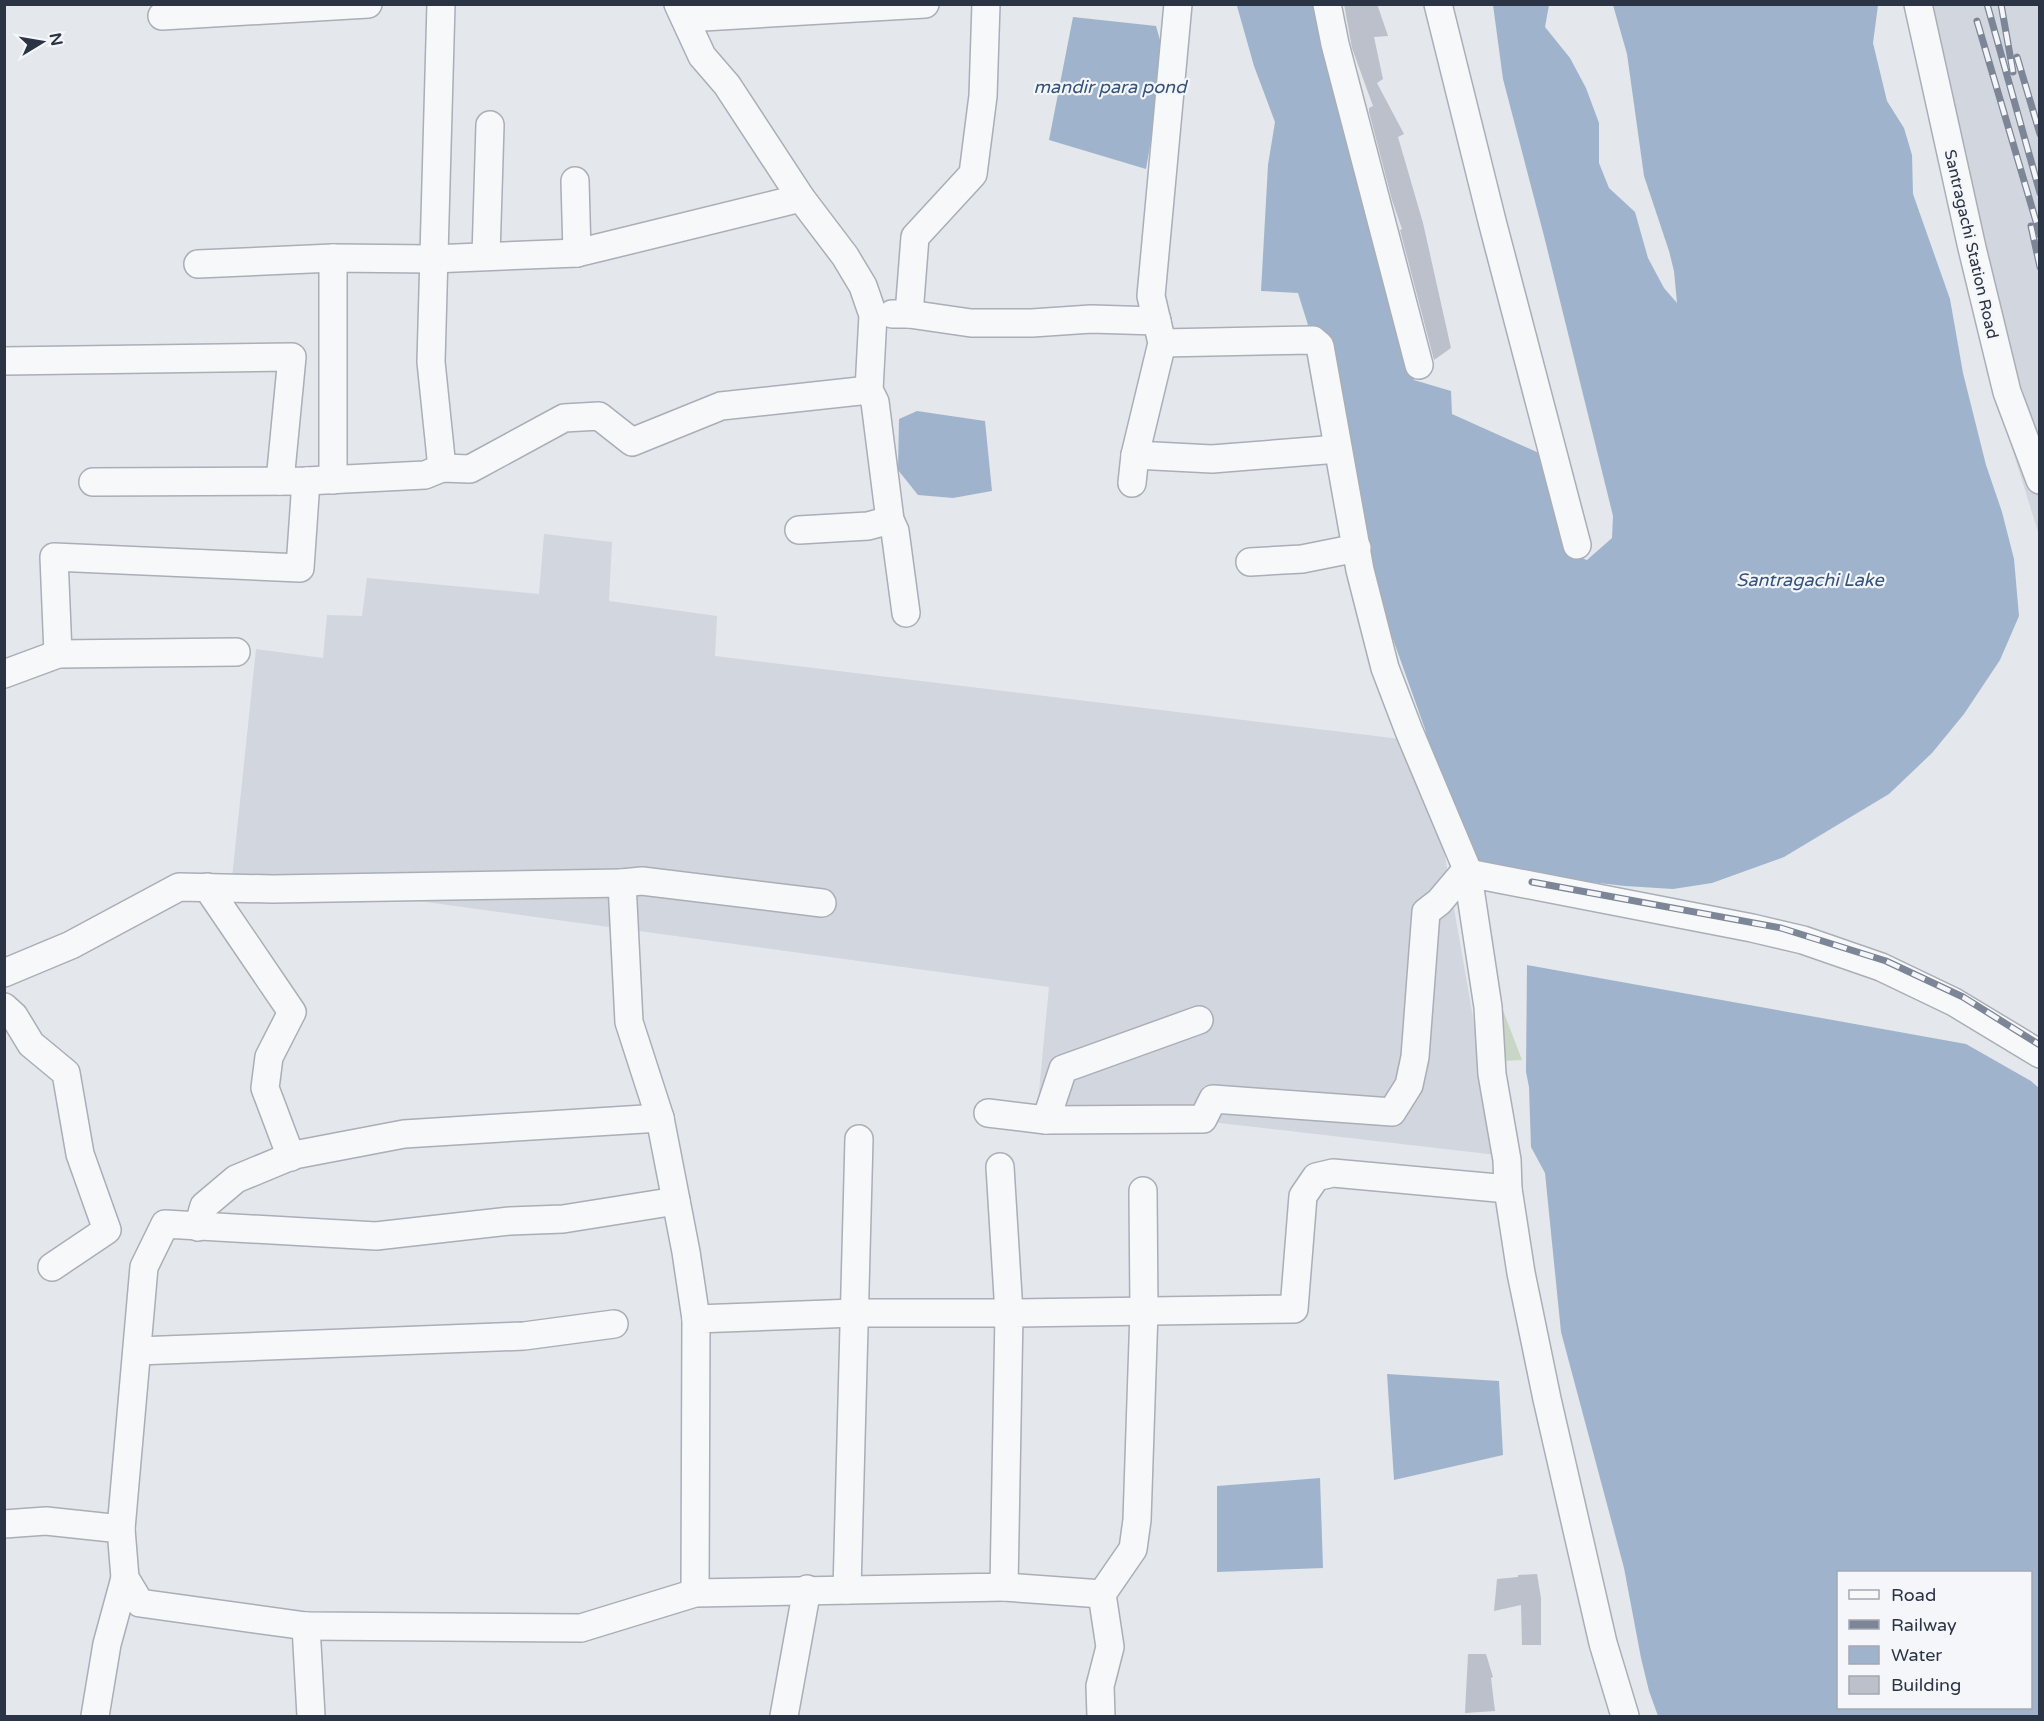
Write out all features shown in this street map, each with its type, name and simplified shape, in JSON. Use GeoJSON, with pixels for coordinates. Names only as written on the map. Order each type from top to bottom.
{"type":"FeatureCollection","features":[{"type":"Feature","properties":{"kind":"street"},"geometry":{"type":"LineString","coordinates":[[162,16],[368,4]]}},
{"type":"Feature","properties":{"kind":"street"},"geometry":{"type":"LineString","coordinates":[[441,4],[432,259],[431,362],[442,468]]}},
{"type":"Feature","properties":{"kind":"street"},"geometry":{"type":"LineString","coordinates":[[906,613],[895,531],[890,520],[875,402],[869,390],[873,315],[863,286],[801,198],[727,85],[702,56],[682,11],[925,4]]}},
{"type":"Feature","properties":{"kind":"street"},"geometry":{"type":"LineString","coordinates":[[909,314],[915,237],[973,174],[982,96],[986,4]]}},
{"type":"Feature","properties":{"kind":"street"},"geometry":{"type":"LineString","coordinates":[[1132,483],[1160,332],[1151,296],[1178,4]]}},
{"type":"Feature","properties":{"kind":"street"},"geometry":{"type":"LineString","coordinates":[[1327,4],[1335,44],[1419,364]]}},
{"type":"Feature","properties":{"kind":"street"},"geometry":{"type":"LineString","coordinates":[[1438,4],[1576,545]]}},
{"type":"Feature","properties":{"kind":"street","name":"Santragachi Station Road"},"geometry":{"type":"LineString","coordinates":[[1918,4],[1972,248],[2007,392],[2040,480]]}},
{"type":"Feature","properties":{"kind":"street"},"geometry":{"type":"LineString","coordinates":[[486,256],[490,125]]}},
{"type":"Feature","properties":{"kind":"street"},"geometry":{"type":"LineString","coordinates":[[574,181],[577,252]]}},
{"type":"Feature","properties":{"kind":"street"},"geometry":{"type":"LineString","coordinates":[[198,264],[333,258],[432,259],[577,252],[801,198]]}},
{"type":"Feature","properties":{"kind":"street"},"geometry":{"type":"LineString","coordinates":[[333,258],[333,480]]}},
{"type":"Feature","properties":{"kind":"street"},"geometry":{"type":"LineString","coordinates":[[873,315],[909,314],[970,323],[1032,323],[1091,319],[1160,332],[1313,340],[1320,346],[1360,570],[1385,668],[1408,731],[1468,871],[1488,1007],[1492,1074],[1507,1160],[1508,1189],[1521,1273],[1547,1399],[1603,1643],[1625,1716]]}},
{"type":"Feature","properties":{"kind":"street"},"geometry":{"type":"LineString","coordinates":[[4,361],[292,357],[293,481],[300,568],[54,557],[58,654]]}},
{"type":"Feature","properties":{"kind":"street"},"geometry":{"type":"LineString","coordinates":[[93,482],[293,481],[425,475],[442,468],[470,469],[564,418],[599,416],[632,442],[721,406],[869,390]]}},
{"type":"Feature","properties":{"kind":"street"},"geometry":{"type":"LineString","coordinates":[[1136,455],[1212,459],[1338,449]]}},
{"type":"Feature","properties":{"kind":"street"},"geometry":{"type":"LineString","coordinates":[[799,530],[868,526],[890,520]]}},
{"type":"Feature","properties":{"kind":"street"},"geometry":{"type":"LineString","coordinates":[[1250,562],[1302,559],[1357,548]]}},
{"type":"Feature","properties":{"kind":"street"},"geometry":{"type":"LineString","coordinates":[[4,674],[58,654],[236,652]]}},
{"type":"Feature","properties":{"kind":"street"},"geometry":{"type":"LineString","coordinates":[[1468,871],[1803,940],[1881,967],[1954,1002],[2040,1054]]}},
{"type":"Feature","properties":{"kind":"street"},"geometry":{"type":"LineString","coordinates":[[988,1113],[1046,1120],[1203,1119],[1213,1099],[1392,1112],[1409,1085],[1414,1057],[1426,912],[1439,902],[1468,871]]}},
{"type":"Feature","properties":{"kind":"street"},"geometry":{"type":"LineString","coordinates":[[4,972],[71,945],[179,887],[273,889],[642,881],[822,903]]}},
{"type":"Feature","properties":{"kind":"street"},"geometry":{"type":"LineString","coordinates":[[622,883],[629,1022],[660,1118],[696,1319],[695,1593]]}},
{"type":"Feature","properties":{"kind":"street"},"geometry":{"type":"LineString","coordinates":[[207,887],[292,1012],[269,1057],[265,1088],[291,1157]]}},
{"type":"Feature","properties":{"kind":"street"},"geometry":{"type":"LineString","coordinates":[[4,1007],[14,1016],[31,1044],[66,1073],[80,1154],[107,1230],[52,1267]]}},
{"type":"Feature","properties":{"kind":"street"},"geometry":{"type":"LineString","coordinates":[[1046,1120],[1063,1070],[1199,1020]]}},
{"type":"Feature","properties":{"kind":"street"},"geometry":{"type":"LineString","coordinates":[[198,1227],[204,1206],[236,1179],[291,1157],[404,1134],[660,1118]]}},
{"type":"Feature","properties":{"kind":"street"},"geometry":{"type":"LineString","coordinates":[[848,1590],[859,1139]]}},
{"type":"Feature","properties":{"kind":"street"},"geometry":{"type":"LineString","coordinates":[[1000,1167],[1009,1312],[1004,1587]]}},
{"type":"Feature","properties":{"kind":"street"},"geometry":{"type":"LineString","coordinates":[[696,1319],[854,1313],[1294,1309],[1303,1196],[1316,1177],[1333,1173],[1508,1189]]}},
{"type":"Feature","properties":{"kind":"street"},"geometry":{"type":"LineString","coordinates":[[1101,1716],[1100,1686],[1110,1647],[1102,1594],[1133,1549],[1137,1520],[1144,1311],[1143,1191]]}},
{"type":"Feature","properties":{"kind":"street"},"geometry":{"type":"LineString","coordinates":[[95,1716],[106,1644],[125,1578],[121,1529],[144,1267],[165,1224],[376,1236],[510,1221],[563,1219],[676,1201]]}},
{"type":"Feature","properties":{"kind":"street"},"geometry":{"type":"LineString","coordinates":[[137,1351],[524,1336],[614,1324]]}},
{"type":"Feature","properties":{"kind":"street"},"geometry":{"type":"LineString","coordinates":[[4,1524],[46,1521],[121,1529]]}},
{"type":"Feature","properties":{"kind":"street"},"geometry":{"type":"LineString","coordinates":[[125,1578],[140,1603],[306,1626],[581,1628],[695,1593],[1004,1587],[1102,1594]]}},
{"type":"Feature","properties":{"kind":"street"},"geometry":{"type":"LineString","coordinates":[[784,1716],[807,1590]]}},
{"type":"Feature","properties":{"kind":"street"},"geometry":{"type":"LineString","coordinates":[[306,1626],[311,1716]]}},
{"type":"Feature","properties":{"kind":"shaded area"},"geometry":{"type":"Polygon","coordinates":[[[1912,5],[2039,5],[2039,535],[2001,413],[1912,5]]]}},
{"type":"Feature","properties":{"kind":"shaded area"},"geometry":{"type":"Polygon","coordinates":[[[544,534],[612,542],[609,601],[717,616],[715,656],[1425,742],[1497,1155],[1038,1102],[1049,987],[331,889],[232,878],[256,649],[323,658],[327,615],[362,616],[367,578],[539,594],[544,534]]]}},
{"type":"Feature","properties":{"kind":"green space"},"geometry":{"type":"Polygon","coordinates":[[[1486,966],[1522,1060],[1502,1061],[1486,966]]]}},
{"type":"Feature","properties":{"kind":"water","name":"Santragachi Lake"},"geometry":{"type":"Polygon","coordinates":[[[1241,4],[1316,5],[1414,380],[1451,391],[1452,414],[1539,453],[1569,553],[1587,560],[1612,538],[1613,516],[1503,79],[1493,5],[1549,5],[1545,27],[1570,58],[1586,88],[1599,123],[1599,163],[1609,188],[1635,212],[1648,258],[1664,288],[1677,303],[1674,271],[1669,251],[1644,176],[1627,54],[1613,5],[1878,5],[1873,43],[1887,101],[1904,128],[1912,155],[1913,194],[1950,299],[1963,373],[1986,465],[2002,512],[2014,559],[2019,616],[2000,660],[1964,714],[1932,753],[1889,794],[1784,857],[1712,883],[1673,889],[1555,878],[1480,863],[1455,855],[1425,729],[1378,597],[1337,418],[1298,293],[1261,291],[1268,165],[1275,122],[1254,66],[1237,6],[1241,4]]]}},
{"type":"Feature","properties":{"kind":"water","name":"mandir para pond"},"geometry":{"type":"Polygon","coordinates":[[[1073,17],[1156,26],[1164,54],[1146,169],[1049,140],[1073,17]]]}},
{"type":"Feature","properties":{"kind":"water"},"geometry":{"type":"Polygon","coordinates":[[[917,411],[985,421],[992,491],[953,498],[918,495],[898,470],[899,419],[917,411]]]}},
{"type":"Feature","properties":{"kind":"water"},"geometry":{"type":"Polygon","coordinates":[[[1527,965],[1966,1044],[2031,1081],[2039,1088],[2039,1716],[1658,1716],[1641,1658],[1624,1568],[1561,1332],[1545,1173],[1531,1147],[1529,1087],[1526,1072],[1527,965]]]}},
{"type":"Feature","properties":{"kind":"water"},"geometry":{"type":"Polygon","coordinates":[[[1387,1374],[1499,1381],[1503,1455],[1394,1480],[1387,1374]]]}},
{"type":"Feature","properties":{"kind":"water"},"geometry":{"type":"Polygon","coordinates":[[[1320,1478],[1323,1568],[1217,1572],[1217,1486],[1320,1478]]]}},
{"type":"Feature","properties":{"kind":"building"},"geometry":{"type":"Polygon","coordinates":[[[1344,4],[1377,4],[1388,36],[1374,37],[1383,79],[1377,83],[1404,134],[1398,137],[1423,223],[1451,348],[1434,360],[1400,230],[1402,229],[1369,112],[1369,108],[1373,106],[1352,48],[1344,4]]]}},
{"type":"Feature","properties":{"kind":"building"},"geometry":{"type":"Polygon","coordinates":[[[1537,1574],[1541,1598],[1541,1645],[1522,1645],[1521,1605],[1494,1611],[1497,1579],[1537,1574]]]}},
{"type":"Feature","properties":{"kind":"building"},"geometry":{"type":"Polygon","coordinates":[[[1468,1654],[1486,1654],[1493,1677],[1491,1678],[1495,1711],[1465,1713],[1468,1654]]]}},
{"type":"Feature","properties":{"kind":"railway"},"geometry":{"type":"LineString","coordinates":[[1987,4],[2040,193]]}},
{"type":"Feature","properties":{"kind":"railway"},"geometry":{"type":"LineString","coordinates":[[2001,4],[2013,72]]}},
{"type":"Feature","properties":{"kind":"railway"},"geometry":{"type":"LineString","coordinates":[[1977,21],[2040,235]]}},
{"type":"Feature","properties":{"kind":"railway"},"geometry":{"type":"LineString","coordinates":[[2017,57],[2040,134]]}},
{"type":"Feature","properties":{"kind":"railway"},"geometry":{"type":"LineString","coordinates":[[2031,226],[2040,267]]}},
{"type":"Feature","properties":{"kind":"railway"},"geometry":{"type":"LineString","coordinates":[[1532,882],[1781,928],[1886,961],[1963,997],[2040,1045]]}}]}
